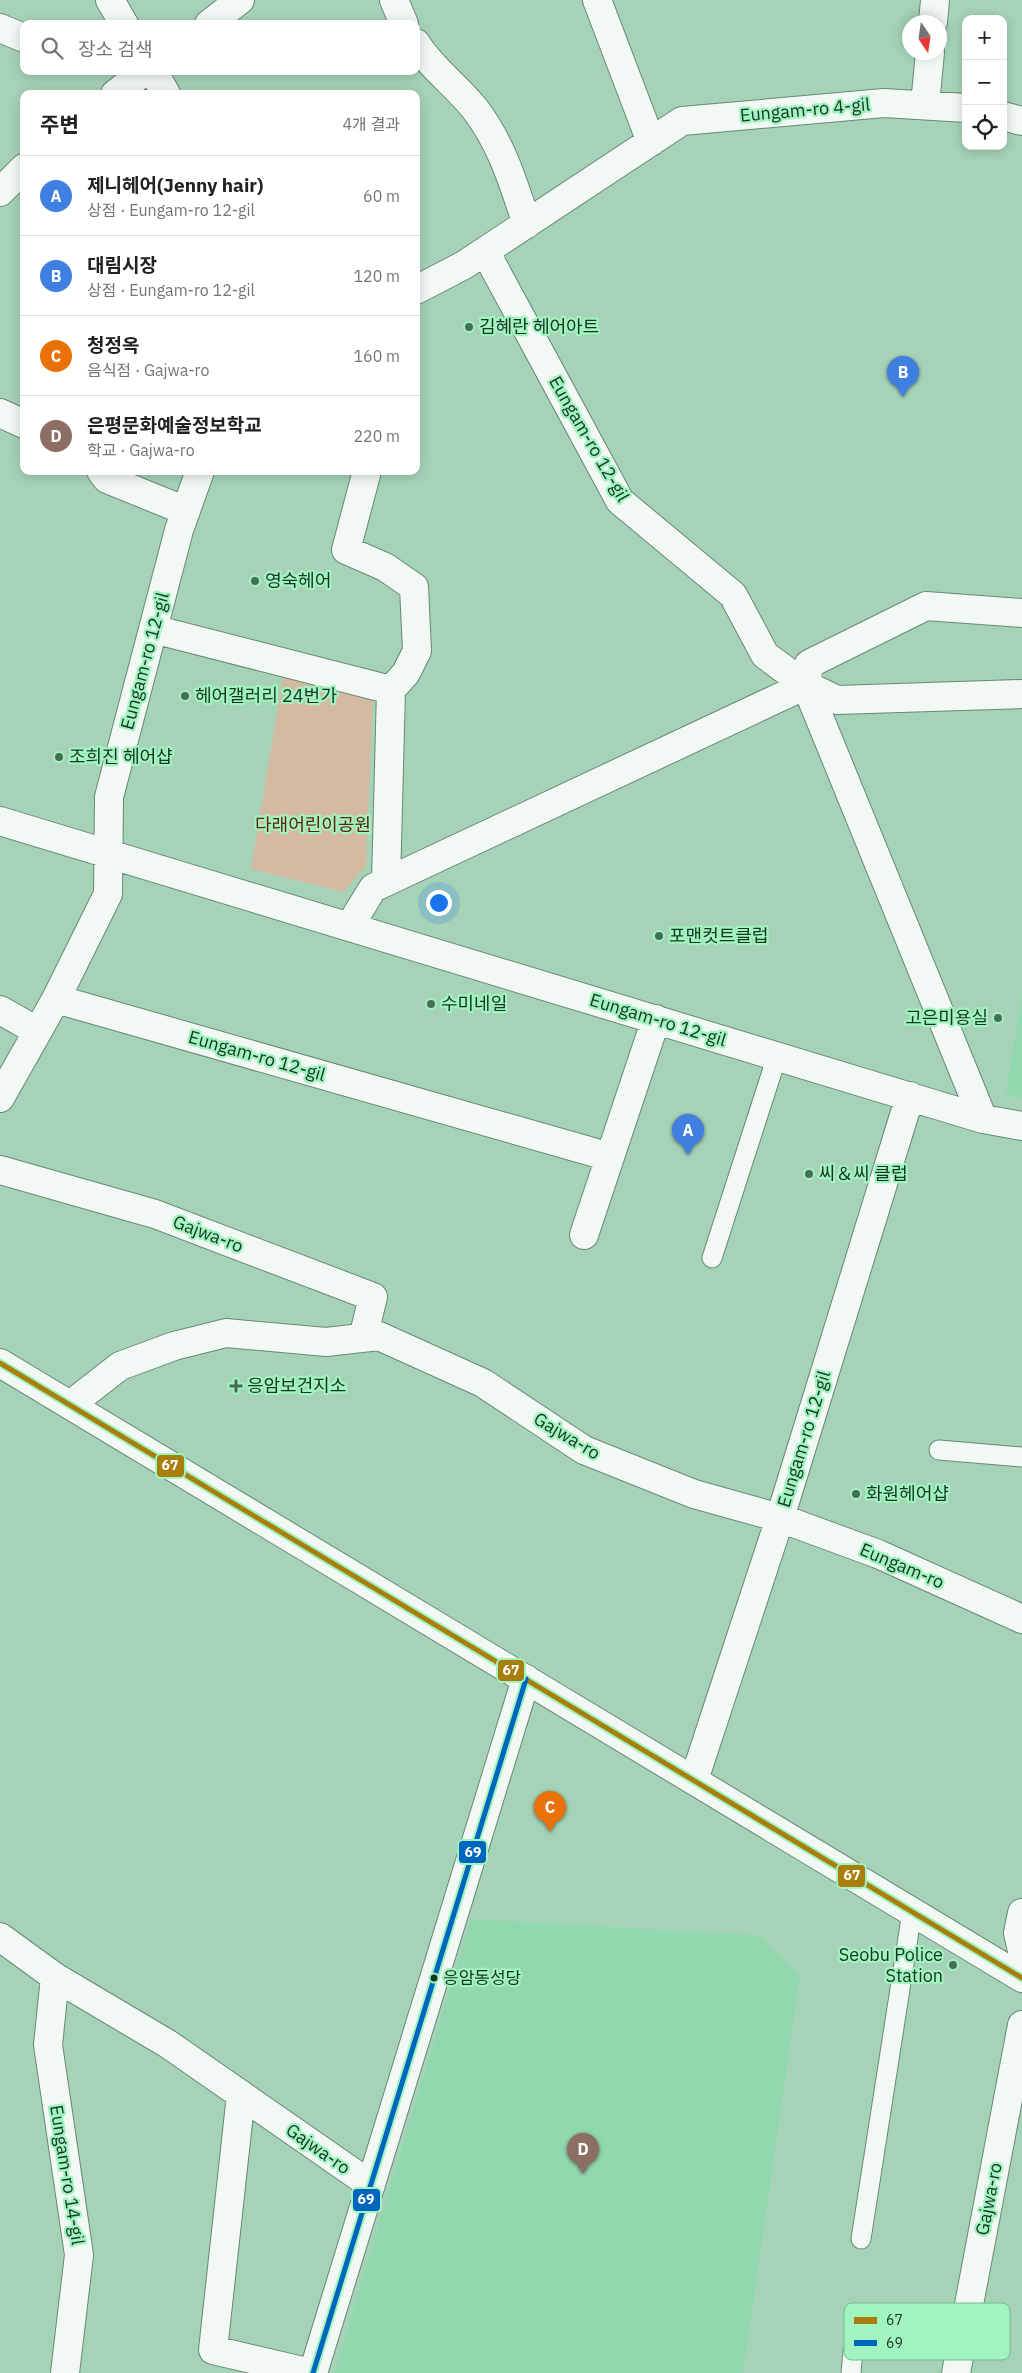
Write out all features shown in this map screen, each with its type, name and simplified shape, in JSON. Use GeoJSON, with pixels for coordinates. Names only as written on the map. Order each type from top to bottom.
{"type":"FeatureCollection","features":[{"type":"Feature","properties":{"kind":"street"},"geometry":{"type":"LineString","coordinates":[[110,0],[122,20]]}},
{"type":"Feature","properties":{"kind":"street"},"geometry":{"type":"LineString","coordinates":[[213,20],[240,0]]}},
{"type":"Feature","properties":{"kind":"street"},"geometry":{"type":"LineString","coordinates":[[394,0],[402,20]]}},
{"type":"Feature","properties":{"kind":"street"},"geometry":{"type":"LineString","coordinates":[[598,0],[651,142]]}},
{"type":"Feature","properties":{"kind":"street"},"geometry":{"type":"LineString","coordinates":[[934,15],[935,0]]}},
{"type":"Feature","properties":{"kind":"street"},"geometry":{"type":"LineString","coordinates":[[0,28],[20,36]]}},
{"type":"Feature","properties":{"kind":"street"},"geometry":{"type":"LineString","coordinates":[[420,50],[475,109],[505,158],[527,224]]}},
{"type":"Feature","properties":{"kind":"street"},"geometry":{"type":"LineString","coordinates":[[925,105],[929,60]]}},
{"type":"Feature","properties":{"kind":"street"},"geometry":{"type":"LineString","coordinates":[[120,90],[140,75]]}},
{"type":"Feature","properties":{"kind":"street"},"geometry":{"type":"LineString","coordinates":[[155,75],[164,90]]}},
{"type":"Feature","properties":{"kind":"street","name":"Eungam-ro 4-gil"},"geometry":{"type":"LineString","coordinates":[[420,288],[485,251],[682,121],[884,102],[962,108]]}},
{"type":"Feature","properties":{"kind":"street"},"geometry":{"type":"LineString","coordinates":[[0,192],[20,172]]}},
{"type":"Feature","properties":{"kind":"street","name":"Eungam-ro 12-gil"},"geometry":{"type":"LineString","coordinates":[[485,251],[620,501],[734,596],[765,655],[806,685],[838,700],[1022,694]]}},
{"type":"Feature","properties":{"kind":"street"},"geometry":{"type":"LineString","coordinates":[[0,413],[20,422]]}},
{"type":"Feature","properties":{"kind":"street"},"geometry":{"type":"LineString","coordinates":[[104,475],[107,478],[186,511]]}},
{"type":"Feature","properties":{"kind":"street","name":"Eungam-ro 12-gil"},"geometry":{"type":"LineString","coordinates":[[199,475],[186,511],[153,629],[109,797],[108,894],[56,999],[610,1157]]}},
{"type":"Feature","properties":{"kind":"street"},"geometry":{"type":"LineString","coordinates":[[366,475],[346,550],[385,567],[414,587],[417,651],[406,673],[391,690],[386,882]]}},
{"type":"Feature","properties":{"kind":"street"},"geometry":{"type":"LineString","coordinates":[[983,1119],[806,685],[809,664],[926,606],[1022,613]]}},
{"type":"Feature","properties":{"kind":"street"},"geometry":{"type":"LineString","coordinates":[[153,629],[391,690]]}},
{"type":"Feature","properties":{"kind":"street"},"geometry":{"type":"LineString","coordinates":[[349,927],[373,888],[806,685]]}},
{"type":"Feature","properties":{"kind":"street","name":"Eungam-ro 12-gil"},"geometry":{"type":"LineString","coordinates":[[0,821],[983,1119],[1022,1126]]}},
{"type":"Feature","properties":{"kind":"street"},"geometry":{"type":"LineString","coordinates":[[0,1098],[56,999]]}},
{"type":"Feature","properties":{"kind":"street"},"geometry":{"type":"LineString","coordinates":[[0,1010],[38,1031]]}},
{"type":"Feature","properties":{"kind":"street"},"geometry":{"type":"LineString","coordinates":[[584,1235],[656,1019]]}},
{"type":"Feature","properties":{"kind":"street","name":"Eungam-ro 12-gil"},"geometry":{"type":"LineString","coordinates":[[694,1780],[780,1518],[910,1096]]}},
{"type":"Feature","properties":{"kind":"street","name":"Gajwa-ro"},"geometry":{"type":"LineString","coordinates":[[0,1170],[155,1214],[373,1298],[363,1338]]}},
{"type":"Feature","properties":{"kind":"street","name":"Gajwa-ro"},"geometry":{"type":"LineString","coordinates":[[70,1405],[120,1366],[174,1346],[226,1333],[326,1342],[379,1336],[483,1382],[584,1450],[694,1494],[780,1518]]}},
{"type":"Feature","properties":{"kind":"street"},"geometry":{"type":"LineString","coordinates":[[0,1363],[1022,1978]]}},
{"type":"Feature","properties":{"kind":"street","name":"Eungam-ro"},"geometry":{"type":"LineString","coordinates":[[780,1518],[878,1554],[1022,1619]]}},
{"type":"Feature","properties":{"kind":"street","name":"Gajwa-ro"},"geometry":{"type":"LineString","coordinates":[[0,1937],[55,1977],[168,2044],[371,2184],[526,1679]]}},
{"type":"Feature","properties":{"kind":"street"},"geometry":{"type":"LineString","coordinates":[[1022,1913],[1018,1934],[1022,1951]]}},
{"type":"Feature","properties":{"kind":"street","name":"Eungam-ro 14-gil"},"geometry":{"type":"LineString","coordinates":[[55,1977],[48,2045],[79,2255],[66,2373]]}},
{"type":"Feature","properties":{"kind":"street","name":"Gajwa-ro"},"geometry":{"type":"LineString","coordinates":[[969,2303],[1022,2025]]}},
{"type":"Feature","properties":{"kind":"street"},"geometry":{"type":"LineString","coordinates":[[241,2095],[213,2350],[312,2373],[371,2184]]}},
{"type":"Feature","properties":{"kind":"street","name":"Gajwa-ro"},"geometry":{"type":"LineString","coordinates":[[956,2373],[958,2360]]}},
{"type":"Feature","properties":{"kind":"lane"},"geometry":{"type":"LineString","coordinates":[[712,1258],[777,1056]]}},
{"type":"Feature","properties":{"kind":"lane"},"geometry":{"type":"LineString","coordinates":[[939,1450],[1022,1457]]}},
{"type":"Feature","properties":{"kind":"lane"},"geometry":{"type":"LineString","coordinates":[[862,2239],[912,1912]]}},
{"type":"Feature","properties":{"kind":"lane"},"geometry":{"type":"LineString","coordinates":[[851,2373],[853,2360]]}},
{"type":"Feature","properties":{"kind":"shaded area"},"geometry":{"type":"Polygon","coordinates":[[[1022,994],[1022,1098],[1006,1096],[1022,994]]]}},
{"type":"Feature","properties":{"kind":"shaded area"},"geometry":{"type":"Polygon","coordinates":[[[471,1919],[757,1935],[800,1974],[743,2373],[334,2373],[471,1919]]]}},
{"type":"Feature","properties":{"kind":"green space","name":"다래어린이공원"},"geometry":{"type":"Polygon","coordinates":[[[284,671],[373,696],[366,866],[343,892],[251,869],[284,671]]]}},
{"type":"Feature","properties":{"kind":"transit line","name":"67"},"geometry":{"type":"LineString","coordinates":[[0,1363],[1022,1978]]}},
{"type":"Feature","properties":{"kind":"transit line","name":"69"},"geometry":{"type":"LineString","coordinates":[[313,2373],[526,1679]]}},
{"type":"Feature","properties":{"kind":"place","name":"김혜란 헤어아트"},"geometry":{"type":"Point","coordinates":[469,327]}},
{"type":"Feature","properties":{"kind":"place","name":"대림시장"},"geometry":{"type":"Point","coordinates":[903,397]}},
{"type":"Feature","properties":{"kind":"place","name":"영숙헤어"},"geometry":{"type":"Point","coordinates":[255,581]}},
{"type":"Feature","properties":{"kind":"place","name":"헤어갤러리 24번가"},"geometry":{"type":"Point","coordinates":[185,696]}},
{"type":"Feature","properties":{"kind":"place","name":"조희진 헤어샵"},"geometry":{"type":"Point","coordinates":[59,757]}},
{"type":"Feature","properties":{"kind":"place","name":"포맨컷트클럽"},"geometry":{"type":"Point","coordinates":[659,936]}},
{"type":"Feature","properties":{"kind":"place","name":"수미네일"},"geometry":{"type":"Point","coordinates":[431,1004]}},
{"type":"Feature","properties":{"kind":"place","name":"고은미용실"},"geometry":{"type":"Point","coordinates":[998,1018]}},
{"type":"Feature","properties":{"kind":"place","name":"제니헤어(Jenny hair)"},"geometry":{"type":"Point","coordinates":[688,1155]}},
{"type":"Feature","properties":{"kind":"place","name":"씨＆씨 클럽"},"geometry":{"type":"Point","coordinates":[809,1174]}},
{"type":"Feature","properties":{"kind":"place","name":"응암보건지소"},"geometry":{"type":"Point","coordinates":[236,1386]}},
{"type":"Feature","properties":{"kind":"place","name":"화원헤어샵"},"geometry":{"type":"Point","coordinates":[856,1494]}},
{"type":"Feature","properties":{"kind":"place","name":"청정옥"},"geometry":{"type":"Point","coordinates":[550,1832]}},
{"type":"Feature","properties":{"kind":"place","name":"Seobu Police Station"},"geometry":{"type":"Point","coordinates":[953,1965]}},
{"type":"Feature","properties":{"kind":"place","name":"응암동성당"},"geometry":{"type":"Point","coordinates":[434,1978]}},
{"type":"Feature","properties":{"kind":"place","name":"은평문화예술정보학교"},"geometry":{"type":"Point","coordinates":[583,2174]}}]}
